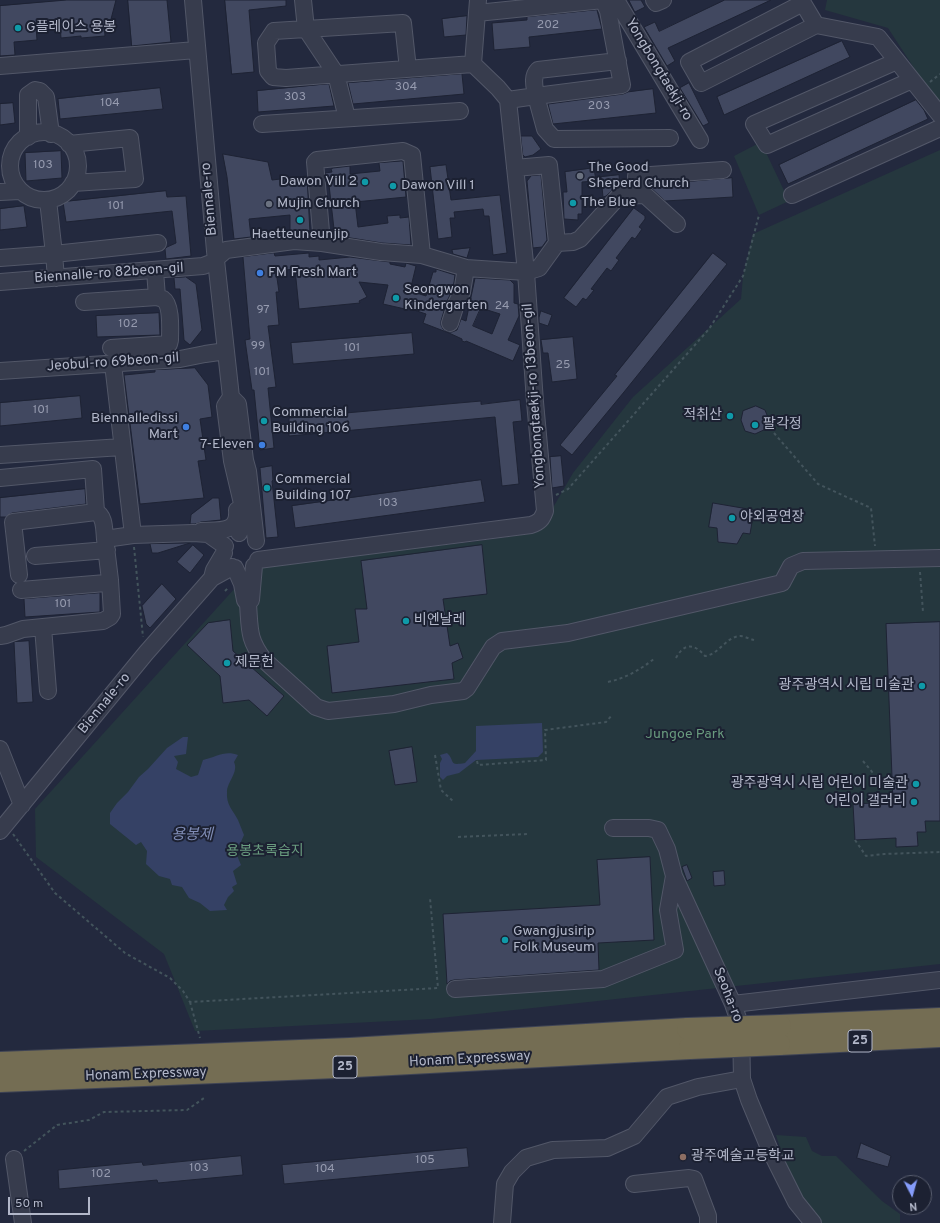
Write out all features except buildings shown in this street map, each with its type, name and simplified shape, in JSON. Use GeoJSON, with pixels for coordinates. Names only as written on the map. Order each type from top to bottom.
{"type":"FeatureCollection","features":[{"type":"Feature","properties":{"kind":"highway"},"geometry":{"type":"LineString","coordinates":[[904,1021],[940,1010]]}},
{"type":"Feature","properties":{"kind":"highway","name":"Honam Expressway"},"geometry":{"type":"LineString","coordinates":[[779,1035],[904,1021],[940,1019]]}},
{"type":"Feature","properties":{"kind":"highway","name":"Honam Expressway"},"geometry":{"type":"LineString","coordinates":[[0,1063],[90,1058],[779,1035],[940,1036]]}},
{"type":"Feature","properties":{"kind":"highway","name":"Honam Expressway"},"geometry":{"type":"LineString","coordinates":[[0,1081],[336,1067],[689,1039]]}},
{"type":"Feature","properties":{"kind":"highway"},"geometry":{"type":"LineString","coordinates":[[0,1052],[90,1058]]}},
{"type":"Feature","properties":{"kind":"street","name":"Biennale-ro"},"geometry":{"type":"LineString","coordinates":[[193,0],[196,50],[226,351],[232,461],[244,512],[244,522],[239,533]]}},
{"type":"Feature","properties":{"kind":"street"},"geometry":{"type":"LineString","coordinates":[[303,0],[306,28],[336,74],[347,118]]}},
{"type":"Feature","properties":{"kind":"street"},"geometry":{"type":"LineString","coordinates":[[408,69],[403,23],[274,31],[266,44],[268,71],[273,77],[286,78],[336,74],[408,69],[473,64],[508,100],[622,85],[608,11],[603,0],[478,6],[473,64]]}},
{"type":"Feature","properties":{"kind":"street","name":"Yongbongtaekji-ro"},"geometry":{"type":"LineString","coordinates":[[616,0],[700,140]]}},
{"type":"Feature","properties":{"kind":"street"},"geometry":{"type":"LineString","coordinates":[[654,0],[656,3],[663,0]]}},
{"type":"Feature","properties":{"kind":"street"},"geometry":{"type":"LineString","coordinates":[[816,25],[802,2],[689,62],[701,83],[816,25],[878,37],[940,115]]}},
{"type":"Feature","properties":{"kind":"street"},"geometry":{"type":"LineString","coordinates":[[0,66],[196,50]]}},
{"type":"Feature","properties":{"kind":"street"},"geometry":{"type":"LineString","coordinates":[[618,61],[538,70],[535,73],[534,79],[536,96],[545,129],[554,139],[670,138]]}},
{"type":"Feature","properties":{"kind":"street"},"geometry":{"type":"LineString","coordinates":[[897,61],[754,124],[767,146],[912,80]]}},
{"type":"Feature","properties":{"kind":"street"},"geometry":{"type":"LineString","coordinates":[[34,64],[35,90]]}},
{"type":"Feature","properties":{"kind":"street"},"geometry":{"type":"LineString","coordinates":[[35,90],[40,91],[46,97],[51,134]]}},
{"type":"Feature","properties":{"kind":"street"},"geometry":{"type":"LineString","coordinates":[[28,137],[28,95],[35,90]]}},
{"type":"Feature","properties":{"kind":"street","name":"Yongbongtaekji-ro 13beon-gil"},"geometry":{"type":"LineString","coordinates":[[256,563],[531,525],[537,523],[543,518],[545,511],[535,402],[526,272],[508,100]]}},
{"type":"Feature","properties":{"kind":"street"},"geometry":{"type":"LineString","coordinates":[[262,124],[460,111]]}},
{"type":"Feature","properties":{"kind":"street"},"geometry":{"type":"LineString","coordinates":[[792,195],[940,128]]}},
{"type":"Feature","properties":{"kind":"street"},"geometry":{"type":"LineString","coordinates":[[45,132],[56,135],[66,141],[74,150],[77,161],[77,173],[73,183],[63,194],[48,200],[38,200],[28,197],[20,191],[13,182],[10,171],[10,159],[7,152],[28,137],[33,134],[45,132]]}},
{"type":"Feature","properties":{"kind":"street"},"geometry":{"type":"LineString","coordinates":[[69,144],[130,138],[134,172],[134,179],[73,183]]}},
{"type":"Feature","properties":{"kind":"street"},"geometry":{"type":"LineString","coordinates":[[322,243],[315,162],[317,160],[403,151],[412,155],[422,255]]}},
{"type":"Feature","properties":{"kind":"street"},"geometry":{"type":"LineString","coordinates":[[515,168],[549,165],[557,243],[539,268],[526,272]]}},
{"type":"Feature","properties":{"kind":"street"},"geometry":{"type":"LineString","coordinates":[[637,195],[636,176],[723,170]]}},
{"type":"Feature","properties":{"kind":"street"},"geometry":{"type":"LineString","coordinates":[[0,192],[20,191]]}},
{"type":"Feature","properties":{"kind":"street"},"geometry":{"type":"LineString","coordinates":[[557,243],[573,242],[580,239],[619,196],[644,195],[677,224]]}},
{"type":"Feature","properties":{"kind":"street"},"geometry":{"type":"LineString","coordinates":[[48,200],[56,278]]}},
{"type":"Feature","properties":{"kind":"street","name":"Biennalle-ro 82beon-gil"},"geometry":{"type":"LineString","coordinates":[[0,282],[155,271],[203,266],[211,263],[226,250],[294,242],[322,243],[381,252],[422,255],[466,268],[526,272]]}},
{"type":"Feature","properties":{"kind":"street"},"geometry":{"type":"LineString","coordinates":[[0,258],[158,243]]}},
{"type":"Feature","properties":{"kind":"street"},"geometry":{"type":"LineString","coordinates":[[450,323],[456,304],[462,292],[466,268]]}},
{"type":"Feature","properties":{"kind":"street"},"geometry":{"type":"LineString","coordinates":[[155,271],[157,297]]}},
{"type":"Feature","properties":{"kind":"street"},"geometry":{"type":"LineString","coordinates":[[84,302],[157,297],[163,299],[166,303],[169,311],[169,344],[111,348]]}},
{"type":"Feature","properties":{"kind":"street","name":"Jeobul-ro 69beon-gil"},"geometry":{"type":"LineString","coordinates":[[0,372],[180,359],[226,351]]}},
{"type":"Feature","properties":{"kind":"street"},"geometry":{"type":"LineString","coordinates":[[113,364],[133,535]]}},
{"type":"Feature","properties":{"kind":"street","name":"Biennale-ro"},"geometry":{"type":"LineString","coordinates":[[228,401],[238,404],[256,541]]}},
{"type":"Feature","properties":{"kind":"street"},"geometry":{"type":"LineString","coordinates":[[228,401],[237,461]]}},
{"type":"Feature","properties":{"kind":"street"},"geometry":{"type":"LineString","coordinates":[[193,533],[197,531],[229,529],[234,526],[238,516],[235,491],[227,472],[222,413],[228,401]]}},
{"type":"Feature","properties":{"kind":"street"},"geometry":{"type":"LineString","coordinates":[[0,455],[122,447]]}},
{"type":"Feature","properties":{"kind":"street"},"geometry":{"type":"LineString","coordinates":[[0,478],[93,469],[96,512]]}},
{"type":"Feature","properties":{"kind":"street"},"geometry":{"type":"LineString","coordinates":[[0,636],[23,629],[103,621],[112,614],[110,580],[103,518],[100,514],[96,512],[7,522],[20,583],[106,584],[110,580]]}},
{"type":"Feature","properties":{"kind":"street"},"geometry":{"type":"LineString","coordinates":[[219,530],[250,536],[256,541],[260,549],[256,563],[251,600],[248,604]]}},
{"type":"Feature","properties":{"kind":"street"},"geometry":{"type":"LineString","coordinates":[[239,533],[228,540],[214,570],[212,578],[244,570],[256,563]]}},
{"type":"Feature","properties":{"kind":"street"},"geometry":{"type":"LineString","coordinates":[[34,556],[106,544],[133,535],[208,534],[225,549],[228,563],[236,572],[245,600],[248,604],[250,635],[258,652],[264,660],[316,707],[328,711],[394,704],[431,695],[463,691],[467,688],[493,647],[502,641],[568,633],[782,583],[791,566],[803,561],[940,558]]}},
{"type":"Feature","properties":{"kind":"street","name":"Biennale-ro"},"geometry":{"type":"LineString","coordinates":[[3,828],[146,653],[212,578]]}},
{"type":"Feature","properties":{"kind":"street"},"geometry":{"type":"LineString","coordinates":[[43,627],[48,692]]}},
{"type":"Feature","properties":{"kind":"street"},"geometry":{"type":"LineString","coordinates":[[0,749],[22,805]]}},
{"type":"Feature","properties":{"kind":"street","name":"Seoha-ro"},"geometry":{"type":"LineString","coordinates":[[613,828],[649,828],[658,830],[667,849],[674,876],[733,1004],[741,1027],[742,1079],[749,1100],[769,1148],[796,1202],[813,1223]]}},
{"type":"Feature","properties":{"kind":"street"},"geometry":{"type":"LineString","coordinates":[[456,989],[603,979],[675,950],[668,910],[674,876]]}},
{"type":"Feature","properties":{"kind":"street"},"geometry":{"type":"LineString","coordinates":[[733,1004],[940,980]]}},
{"type":"Feature","properties":{"kind":"street"},"geometry":{"type":"LineString","coordinates":[[502,1223],[505,1184],[512,1172],[526,1158],[553,1150],[607,1148],[634,1136],[667,1097],[698,1087],[742,1079]]}},
{"type":"Feature","properties":{"kind":"street"},"geometry":{"type":"LineString","coordinates":[[14,1159],[22,1223]]}},
{"type":"Feature","properties":{"kind":"street"},"geometry":{"type":"LineString","coordinates":[[634,1184],[689,1178],[694,1179],[708,1216],[708,1223]]}},
{"type":"Feature","properties":{"kind":"path"},"geometry":{"type":"LineString","coordinates":[[550,497],[568,489],[709,329],[742,276],[759,215]]}},
{"type":"Feature","properties":{"kind":"path"},"geometry":{"type":"LineString","coordinates":[[774,433],[818,484],[871,508],[876,559]]}},
{"type":"Feature","properties":{"kind":"path"},"geometry":{"type":"LineString","coordinates":[[133,535],[143,641],[146,653]]}},
{"type":"Feature","properties":{"kind":"path"},"geometry":{"type":"LineString","coordinates":[[920,571],[923,612]]}},
{"type":"Feature","properties":{"kind":"path"},"geometry":{"type":"LineString","coordinates":[[676,658],[680,651],[687,647],[693,646],[699,649],[705,656],[721,648],[732,638],[746,637],[754,640]]}},
{"type":"Feature","properties":{"kind":"path"},"geometry":{"type":"LineString","coordinates":[[608,682],[629,676],[655,658]]}},
{"type":"Feature","properties":{"kind":"path"},"geometry":{"type":"LineString","coordinates":[[477,761],[478,765],[546,760],[545,730],[606,722],[612,715]]}},
{"type":"Feature","properties":{"kind":"path"},"geometry":{"type":"LineString","coordinates":[[435,755],[441,790],[454,802]]}},
{"type":"Feature","properties":{"kind":"path"},"geometry":{"type":"LineString","coordinates":[[863,761],[873,773]]}},
{"type":"Feature","properties":{"kind":"path"},"geometry":{"type":"LineString","coordinates":[[3,828],[55,893],[125,953],[170,978],[183,991],[190,1002],[200,1038]]}},
{"type":"Feature","properties":{"kind":"path"},"geometry":{"type":"LineString","coordinates":[[458,837],[528,834]]}},
{"type":"Feature","properties":{"kind":"path"},"geometry":{"type":"LineString","coordinates":[[855,840],[866,856],[940,852]]}},
{"type":"Feature","properties":{"kind":"path"},"geometry":{"type":"LineString","coordinates":[[190,1002],[438,988],[430,898]]}},
{"type":"Feature","properties":{"kind":"path"},"geometry":{"type":"LineString","coordinates":[[14,1159],[57,1125],[89,1120],[104,1112],[187,1110],[204,1098]]}},
{"type":"Feature","properties":{"kind":"green space"},"geometry":{"type":"Polygon","coordinates":[[[827,0],[940,0],[940,108],[888,28],[825,10],[827,0]]]}},
{"type":"Feature","properties":{"kind":"green space"},"geometry":{"type":"Polygon","coordinates":[[[761,142],[789,201],[759,215],[734,156],[761,142]]]}},
{"type":"Feature","properties":{"kind":"green space","name":"Jungoe Park"},"geometry":{"type":"Polygon","coordinates":[[[940,150],[940,964],[431,1019],[195,1031],[164,954],[36,857],[35,809],[255,566],[471,542],[528,534],[547,518],[573,473],[633,397],[741,299],[743,276],[753,234],[940,150]]]}},
{"type":"Feature","properties":{"kind":"green space"},"geometry":{"type":"Polygon","coordinates":[[[776,1135],[806,1137],[812,1151],[822,1156],[836,1156],[882,1201],[892,1208],[892,1215],[900,1215],[900,1223],[820,1223],[799,1199],[787,1170],[776,1135]]]}},
{"type":"Feature","properties":{"kind":"water"},"geometry":{"type":"Polygon","coordinates":[[[542,723],[543,752],[538,757],[476,760],[459,773],[447,776],[443,780],[440,777],[440,763],[442,759],[440,755],[447,753],[454,763],[459,764],[465,763],[476,751],[476,726],[542,723]]]}},
{"type":"Feature","properties":{"kind":"water","name":"용봉제"},"geometry":{"type":"Polygon","coordinates":[[[183,737],[188,737],[186,754],[174,756],[178,762],[176,769],[191,777],[198,775],[203,760],[220,754],[229,753],[238,755],[234,762],[235,770],[229,784],[227,797],[244,835],[236,853],[241,865],[233,871],[237,884],[232,887],[234,891],[228,897],[224,905],[227,910],[210,911],[200,903],[189,898],[182,887],[172,885],[170,879],[159,876],[146,864],[147,851],[141,842],[136,845],[110,824],[110,813],[117,803],[128,792],[139,777],[167,748],[183,737]]]}},
{"type":"Feature","properties":{"kind":"place","name":"G플레이스 용봉"},"geometry":{"type":"Point","coordinates":[18,28]}},
{"type":"Feature","properties":{"kind":"place","name":"The Good Sheperd Church"},"geometry":{"type":"Point","coordinates":[580,176]}},
{"type":"Feature","properties":{"kind":"place","name":"Dawon Vill 2"},"geometry":{"type":"Point","coordinates":[365,182]}},
{"type":"Feature","properties":{"kind":"place","name":"Dawon Vill 1"},"geometry":{"type":"Point","coordinates":[393,186]}},
{"type":"Feature","properties":{"kind":"place","name":"The Blue"},"geometry":{"type":"Point","coordinates":[573,203]}},
{"type":"Feature","properties":{"kind":"place","name":"Mujin Church"},"geometry":{"type":"Point","coordinates":[269,204]}},
{"type":"Feature","properties":{"kind":"place","name":"Haetteuneunjip"},"geometry":{"type":"Point","coordinates":[300,220]}},
{"type":"Feature","properties":{"kind":"place","name":"FM Fresh Mart"},"geometry":{"type":"Point","coordinates":[260,273]}},
{"type":"Feature","properties":{"kind":"place","name":"Seongwon Kindergarten"},"geometry":{"type":"Point","coordinates":[396,298]}},
{"type":"Feature","properties":{"kind":"place","name":"적취산"},"geometry":{"type":"Point","coordinates":[730,416]}},
{"type":"Feature","properties":{"kind":"place","name":"Commercial Building 106"},"geometry":{"type":"Point","coordinates":[264,421]}},
{"type":"Feature","properties":{"kind":"place","name":"팔각정"},"geometry":{"type":"Point","coordinates":[755,425]}},
{"type":"Feature","properties":{"kind":"place","name":"Biennalledissi Mart"},"geometry":{"type":"Point","coordinates":[186,427]}},
{"type":"Feature","properties":{"kind":"place","name":"7-Eleven"},"geometry":{"type":"Point","coordinates":[262,445]}},
{"type":"Feature","properties":{"kind":"place","name":"Commercial Building 107"},"geometry":{"type":"Point","coordinates":[267,488]}},
{"type":"Feature","properties":{"kind":"place","name":"야외공연장"},"geometry":{"type":"Point","coordinates":[732,518]}},
{"type":"Feature","properties":{"kind":"place","name":"비엔날레"},"geometry":{"type":"Point","coordinates":[406,621]}},
{"type":"Feature","properties":{"kind":"place","name":"제문헌"},"geometry":{"type":"Point","coordinates":[227,663]}},
{"type":"Feature","properties":{"kind":"place","name":"광주광역시 시립 미술관"},"geometry":{"type":"Point","coordinates":[922,686]}},
{"type":"Feature","properties":{"kind":"place","name":"광주광역시 시립 어린이 미술관"},"geometry":{"type":"Point","coordinates":[916,784]}},
{"type":"Feature","properties":{"kind":"place","name":"어린이 갤러리"},"geometry":{"type":"Point","coordinates":[914,802]}},
{"type":"Feature","properties":{"kind":"place","name":"Gwangjusirip Folk Museum"},"geometry":{"type":"Point","coordinates":[505,940]}},
{"type":"Feature","properties":{"kind":"place","name":"광주예술고등학교"},"geometry":{"type":"Point","coordinates":[683,1157]}},
{"type":"Feature","properties":{"kind":"park label","name":"용봉초록습지"},"geometry":{"type":"Point","coordinates":[265,852]}}]}
